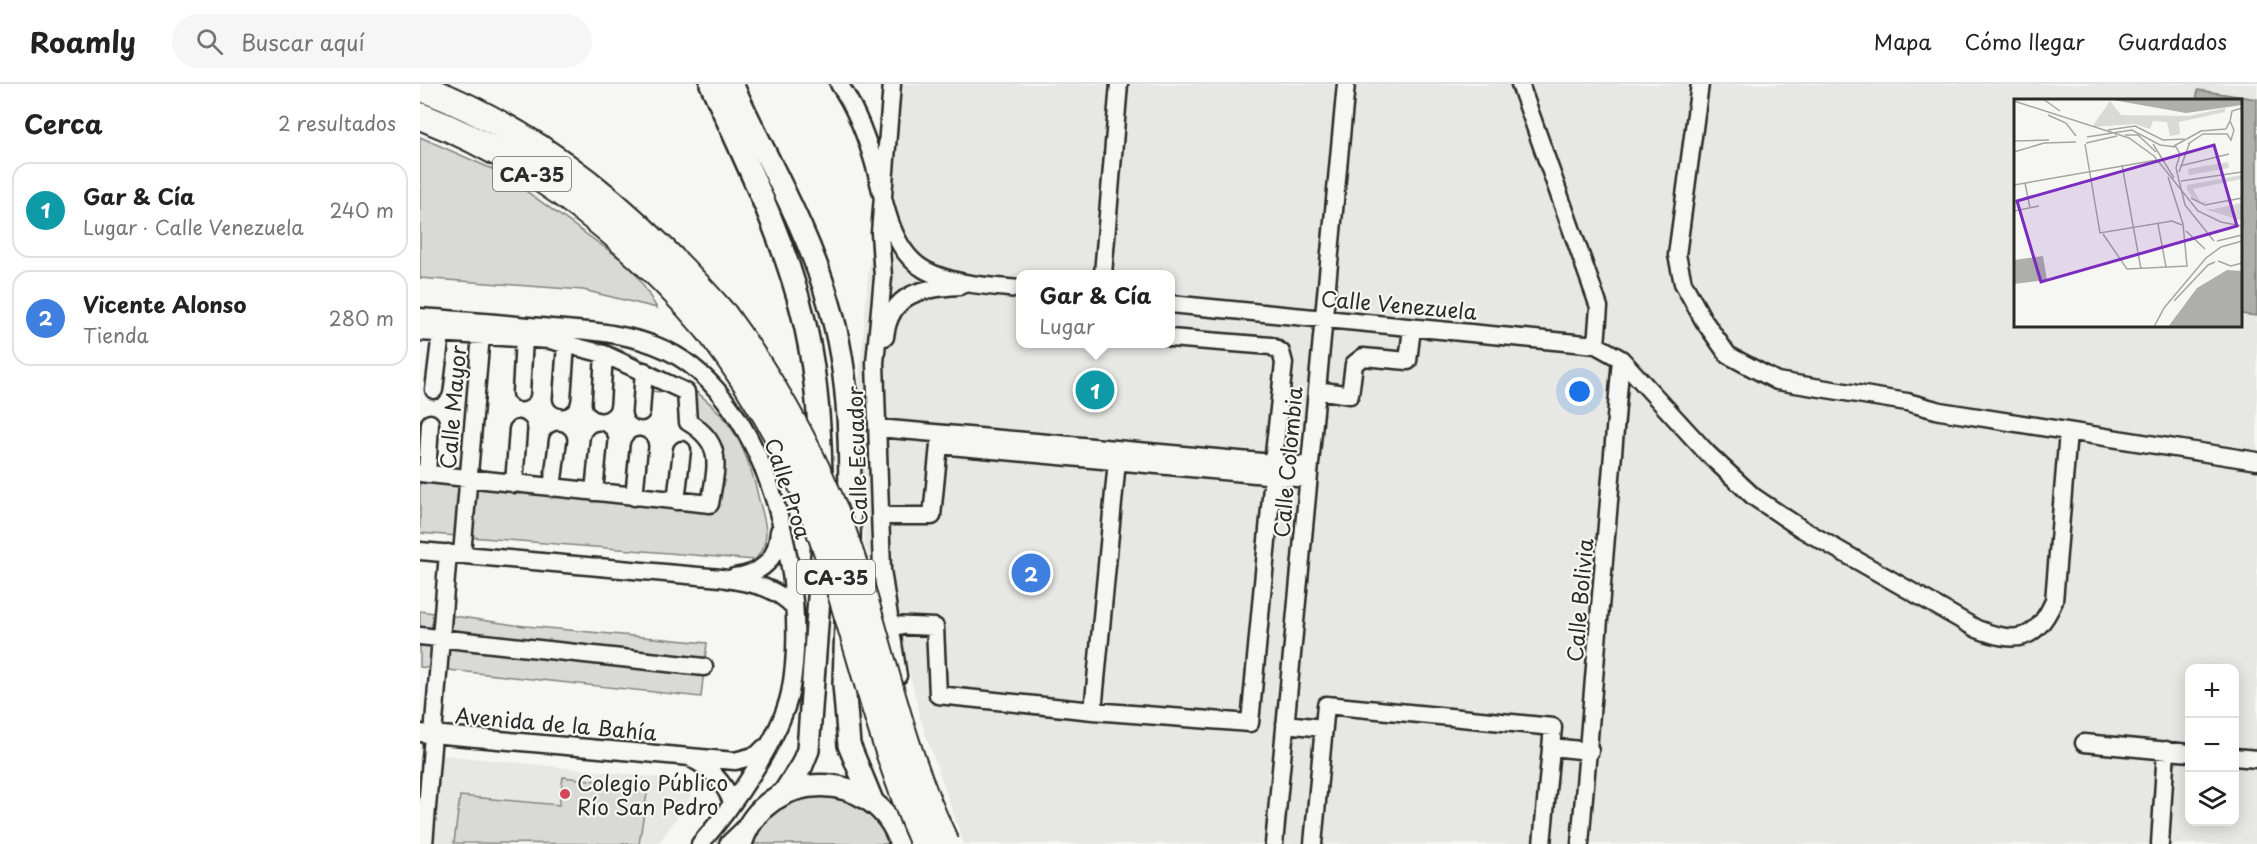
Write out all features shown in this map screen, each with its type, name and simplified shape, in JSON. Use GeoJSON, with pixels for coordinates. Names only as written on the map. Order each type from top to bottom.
{"type":"FeatureCollection","features":[{"type":"Feature","properties":{"kind":"highway","name":"CA-35"},"geometry":{"type":"LineString","coordinates":[[420,87],[477,112],[520,135],[581,176],[647,231],[716,322],[734,364],[772,424],[803,488],[839,586],[894,768],[927,834]]}},
{"type":"Feature","properties":{"kind":"highway","name":"CA-35"},"geometry":{"type":"LineString","coordinates":[[420,116],[489,148],[579,206],[633,249],[716,322],[771,380],[818,469],[852,559],[914,765],[946,844]]}},
{"type":"Feature","properties":{"kind":"main road"},"geometry":{"type":"LineString","coordinates":[[711,84],[759,192],[785,259],[802,312],[817,390],[823,536],[816,614],[810,733],[808,750],[802,765],[784,793]]}},
{"type":"Feature","properties":{"kind":"main road"},"geometry":{"type":"LineString","coordinates":[[732,84],[819,272],[840,346],[848,403],[850,450],[845,707],[849,745],[873,803]]}},
{"type":"Feature","properties":{"kind":"main road"},"geometry":{"type":"LineString","coordinates":[[741,844],[751,822],[762,808],[784,793],[802,786],[830,784],[857,792],[873,803],[889,820],[901,844]]}},
{"type":"Feature","properties":{"kind":"street"},"geometry":{"type":"LineString","coordinates":[[839,84],[865,135],[883,199],[904,250],[912,260],[933,273],[976,285]]}},
{"type":"Feature","properties":{"kind":"street","name":"Calle Ecuador"},"geometry":{"type":"LineString","coordinates":[[892,84],[880,234],[883,276],[875,363],[882,570],[891,644],[927,834],[932,844]]}},
{"type":"Feature","properties":{"kind":"street"},"geometry":{"type":"LineString","coordinates":[[1103,270],[1119,84]]}},
{"type":"Feature","properties":{"kind":"street","name":"Calle Colombia"},"geometry":{"type":"LineString","coordinates":[[1274,844],[1346,84]]}},
{"type":"Feature","properties":{"kind":"street"},"geometry":{"type":"LineString","coordinates":[[1520,84],[1599,307],[1596,345]]}},
{"type":"Feature","properties":{"kind":"street"},"geometry":{"type":"LineString","coordinates":[[1700,84],[1677,255],[1683,283],[1704,321],[1728,355],[1777,381],[2068,432],[2257,461]]}},
{"type":"Feature","properties":{"kind":"street"},"geometry":{"type":"LineString","coordinates":[[1016,289],[976,285],[927,288],[911,294],[896,307],[886,326],[878,424],[1273,470]]}},
{"type":"Feature","properties":{"kind":"street","name":"Calle Venezuela"},"geometry":{"type":"LineString","coordinates":[[1175,305],[1596,345],[1621,358]]}},
{"type":"Feature","properties":{"kind":"street","name":"Calle Proa"},"geometry":{"type":"LineString","coordinates":[[420,317],[601,332],[644,341],[668,351],[717,388],[736,414],[758,453],[780,526],[790,574],[795,633],[789,693],[771,741],[732,801],[700,844]]}},
{"type":"Feature","properties":{"kind":"street"},"geometry":{"type":"LineString","coordinates":[[1317,390],[1350,395],[1354,364],[1363,357],[1408,361],[1412,328]]}},
{"type":"Feature","properties":{"kind":"street"},"geometry":{"type":"LineString","coordinates":[[420,332],[524,338],[566,344],[604,354],[686,392],[688,422],[706,432],[717,460],[710,504],[423,474],[430,423]]}},
{"type":"Feature","properties":{"kind":"street"},"geometry":{"type":"LineString","coordinates":[[434,390],[441,333]]}},
{"type":"Feature","properties":{"kind":"street","name":"Calle Mayor"},"geometry":{"type":"LineString","coordinates":[[424,844],[426,734],[469,479],[481,335]]}},
{"type":"Feature","properties":{"kind":"street"},"geometry":{"type":"LineString","coordinates":[[520,393],[524,338]]}},
{"type":"Feature","properties":{"kind":"street"},"geometry":{"type":"LineString","coordinates":[[889,625],[935,627],[938,695],[1093,711],[1250,723],[1284,363],[1281,352],[1271,346],[1175,338]]}},
{"type":"Feature","properties":{"kind":"street"},"geometry":{"type":"LineString","coordinates":[[562,399],[566,344]]}},
{"type":"Feature","properties":{"kind":"street"},"geometry":{"type":"LineString","coordinates":[[602,404],[604,354]]}},
{"type":"Feature","properties":{"kind":"street"},"geometry":{"type":"LineString","coordinates":[[1621,358],[1707,453],[1754,496],[1812,535],[1977,629],[2000,638],[2024,638],[2045,622],[2054,601],[2068,432]]}},
{"type":"Feature","properties":{"kind":"street","name":"Calle Bolivia"},"geometry":{"type":"LineString","coordinates":[[1581,844],[1621,358]]}},
{"type":"Feature","properties":{"kind":"street"},"geometry":{"type":"LineString","coordinates":[[641,412],[644,371]]}},
{"type":"Feature","properties":{"kind":"street"},"geometry":{"type":"LineString","coordinates":[[514,484],[518,429]]}},
{"type":"Feature","properties":{"kind":"street"},"geometry":{"type":"LineString","coordinates":[[552,488],[558,440]]}},
{"type":"Feature","properties":{"kind":"street"},"geometry":{"type":"LineString","coordinates":[[594,492],[599,441]]}},
{"type":"Feature","properties":{"kind":"street"},"geometry":{"type":"LineString","coordinates":[[881,516],[932,516],[939,445],[1117,461],[1309,473]]}},
{"type":"Feature","properties":{"kind":"street"},"geometry":{"type":"LineString","coordinates":[[634,497],[639,446]]}},
{"type":"Feature","properties":{"kind":"street"},"geometry":{"type":"LineString","coordinates":[[676,501],[682,450]]}},
{"type":"Feature","properties":{"kind":"street"},"geometry":{"type":"LineString","coordinates":[[1093,711],[1117,461]]}},
{"type":"Feature","properties":{"kind":"street"},"geometry":{"type":"LineString","coordinates":[[721,578],[750,575],[764,568],[774,554],[780,526]]}},
{"type":"Feature","properties":{"kind":"street"},"geometry":{"type":"LineString","coordinates":[[420,551],[721,578],[766,586],[779,592],[794,606]]}},
{"type":"Feature","properties":{"kind":"street"},"geometry":{"type":"LineString","coordinates":[[766,586],[790,574]]}},
{"type":"Feature","properties":{"kind":"street"},"geometry":{"type":"LineString","coordinates":[[420,636],[704,667]]}},
{"type":"Feature","properties":{"kind":"street"},"geometry":{"type":"LineString","coordinates":[[1313,844],[1326,705],[1553,728],[1542,844]]}},
{"type":"Feature","properties":{"kind":"street"},"geometry":{"type":"LineString","coordinates":[[1285,724],[1323,728]]}},
{"type":"Feature","properties":{"kind":"street","name":"Avenida de la Bahía"},"geometry":{"type":"LineString","coordinates":[[426,734],[689,757]]}},
{"type":"Feature","properties":{"kind":"street"},"geometry":{"type":"LineString","coordinates":[[689,757],[735,761],[758,755],[771,741]]}},
{"type":"Feature","properties":{"kind":"street"},"geometry":{"type":"LineString","coordinates":[[2084,743],[2185,752]]}},
{"type":"Feature","properties":{"kind":"street"},"geometry":{"type":"LineString","coordinates":[[1551,747],[1590,751]]}},
{"type":"Feature","properties":{"kind":"street"},"geometry":{"type":"LineString","coordinates":[[2160,844],[2166,750]]}},
{"type":"Feature","properties":{"kind":"street"},"geometry":{"type":"LineString","coordinates":[[689,757],[714,772],[732,801]]}},
{"type":"Feature","properties":{"kind":"street"},"geometry":{"type":"LineString","coordinates":[[2239,757],[2257,759]]}},
{"type":"Feature","properties":{"kind":"street"},"geometry":{"type":"LineString","coordinates":[[728,844],[751,822]]}},
{"type":"Feature","properties":{"kind":"street"},"geometry":{"type":"LineString","coordinates":[[927,834],[946,844]]}},
{"type":"Feature","properties":{"kind":"shaded area"},"geometry":{"type":"Polygon","coordinates":[[[884,84],[2257,84],[2257,844],[964,844],[921,721],[903,645],[865,546],[859,386],[884,84]]]}},
{"type":"Feature","properties":{"kind":"shaded area"},"geometry":{"type":"Polygon","coordinates":[[[2198,90],[2257,99],[2257,316],[2242,314],[2242,99],[2196,99],[2198,90]]]}},
{"type":"Feature","properties":{"kind":"shaded area"},"geometry":{"type":"Polygon","coordinates":[[[420,137],[501,173],[632,267],[657,308],[583,290],[420,278],[420,137]]]}},
{"type":"Feature","properties":{"kind":"shaded area"},"geometry":{"type":"Polygon","coordinates":[[[609,345],[684,383],[716,409],[729,425],[748,463],[765,524],[766,538],[755,560],[420,533],[420,478],[714,510],[717,476],[699,433],[682,428],[682,393],[646,391],[609,354],[609,345]]]}},
{"type":"Feature","properties":{"kind":"shaded area"},"geometry":{"type":"Polygon","coordinates":[[[420,611],[515,625],[707,643],[701,697],[420,667],[420,611]]]}},
{"type":"Feature","properties":{"kind":"shaded area","name":"Colegio Público Río San Pedro"},"geometry":{"type":"Polygon","coordinates":[[[442,755],[684,780],[695,786],[687,803],[658,844],[434,844],[442,755]]]}},
{"type":"Feature","properties":{"kind":"shaded area"},"geometry":{"type":"Polygon","coordinates":[[[563,777],[648,787],[639,844],[454,843],[460,796],[559,805],[563,777]]]}},
{"type":"Feature","properties":{"kind":"shaded area"},"geometry":{"type":"Polygon","coordinates":[[[820,791],[867,807],[893,844],[749,844],[774,807],[820,791]]]}},
{"type":"Feature","properties":{"kind":"place","name":"Gar & Cía"},"geometry":{"type":"Point","coordinates":[1095,390]}},
{"type":"Feature","properties":{"kind":"place","name":"Vicente Alonso"},"geometry":{"type":"Point","coordinates":[1031,573]}},
{"type":"Feature","properties":{"kind":"place","name":"Colegio Público Río San Pedro"},"geometry":{"type":"Point","coordinates":[565,794]}}]}
